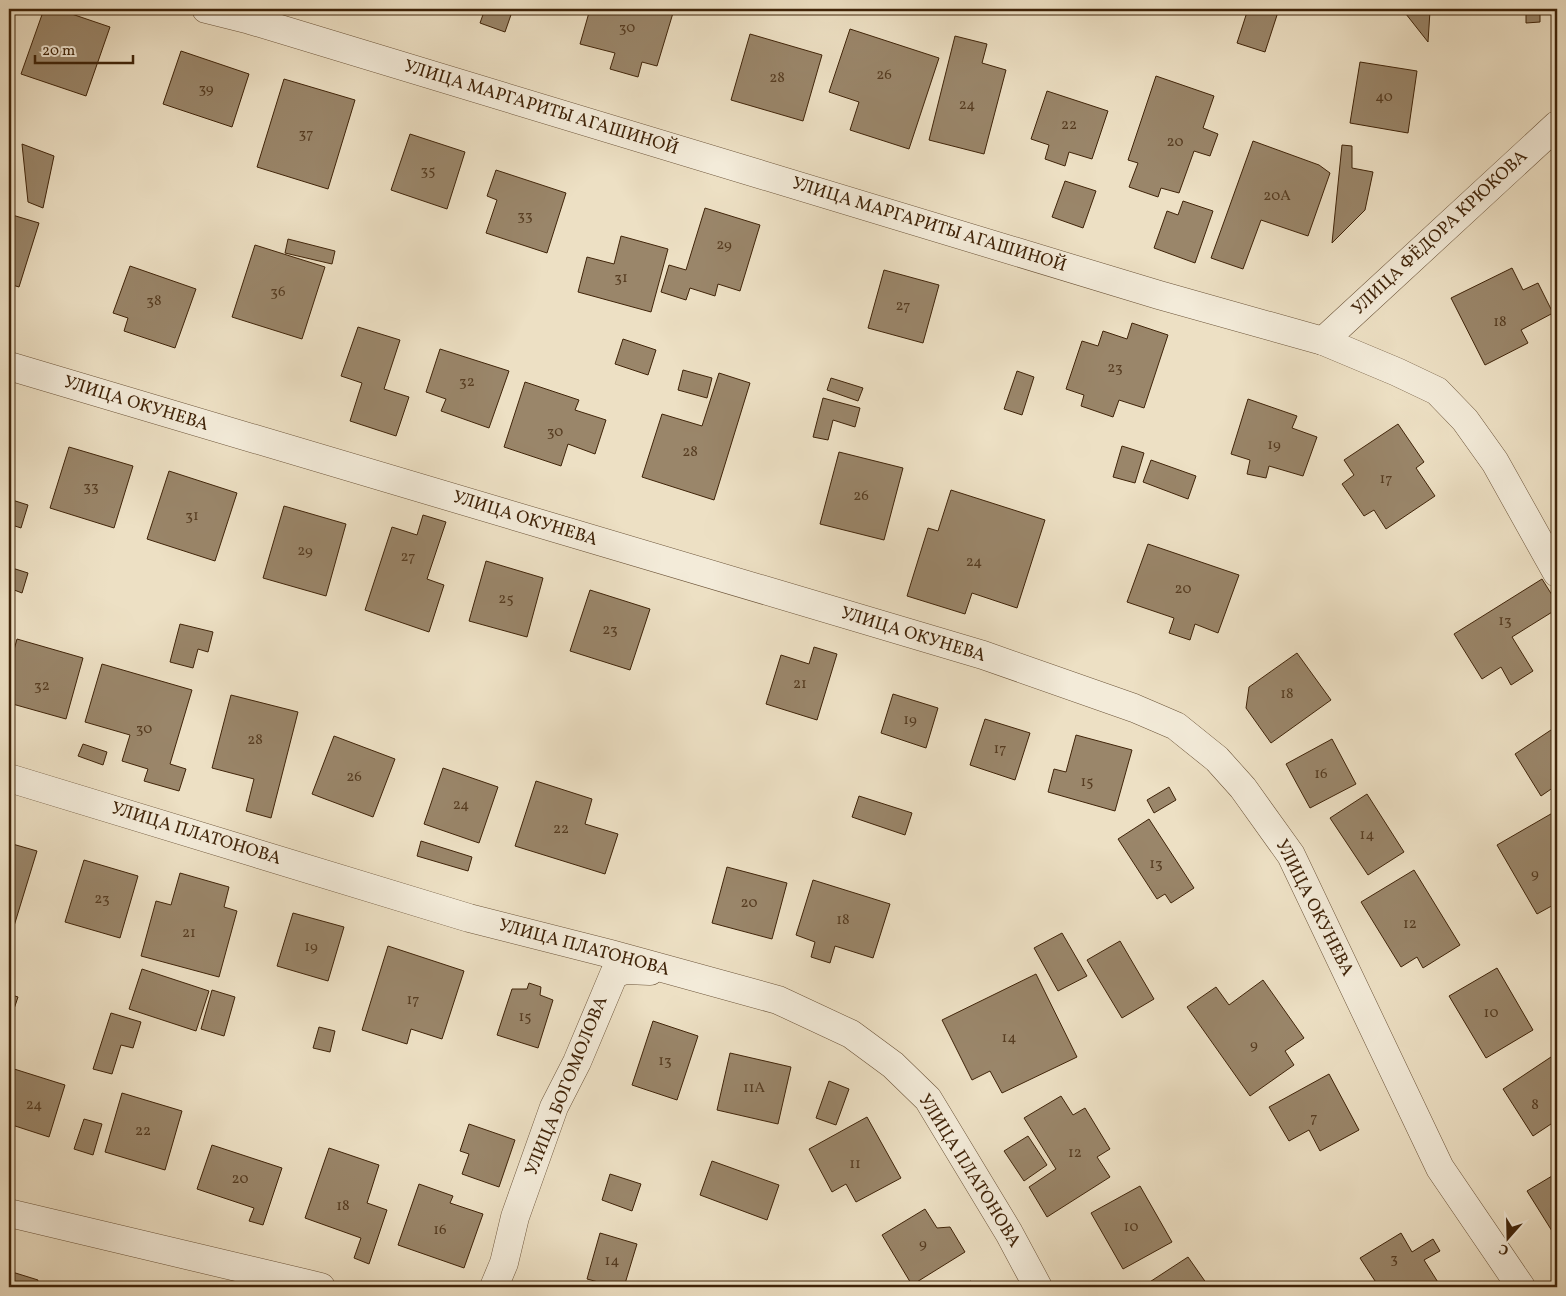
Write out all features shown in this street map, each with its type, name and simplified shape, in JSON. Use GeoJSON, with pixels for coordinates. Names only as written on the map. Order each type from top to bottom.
{"type":"FeatureCollection","features":[{"type":"Feature","properties":{"kind":"street","name":"УЛИЦА МАРГАРИТЫ АГАШИНОЙ"},"geometry":{"type":"LineString","coordinates":[[206,9],[250,20],[620,131],[1159,295],[1323,341],[1437,391],[1465,420],[1495,462],[1557,574]]}},
{"type":"Feature","properties":{"kind":"street","name":"УЛИЦА ФЁДОРА КРЮКОВА"},"geometry":{"type":"LineString","coordinates":[[1323,341],[1557,125]]}},
{"type":"Feature","properties":{"kind":"street","name":"УЛИЦА ОКУНЕВА"},"geometry":{"type":"LineString","coordinates":[[9,366],[983,655],[1134,708],[1176,726],[1217,759],[1243,788],[1291,855],[1440,1168],[1521,1287]]}},
{"type":"Feature","properties":{"kind":"street","name":"УЛИЦА ПЛАТОНОВА"},"geometry":{"type":"LineString","coordinates":[[9,778],[469,918],[778,1000],[851,1034],[893,1065],[928,1099],[1009,1233],[1038,1287]]}},
{"type":"Feature","properties":{"kind":"street"},"geometry":{"type":"LineString","coordinates":[[516,930],[578,953],[605,966],[606,992]]}},
{"type":"Feature","properties":{"kind":"street","name":"УЛИЦА БОГОМОЛОВА"},"geometry":{"type":"LineString","coordinates":[[494,1287],[504,1263],[522,1199],[554,1107],[577,1062],[614,974],[625,970],[675,972]]}},
{"type":"Feature","properties":{"kind":"street"},"geometry":{"type":"LineString","coordinates":[[9,1213],[321,1287]]}},
{"type":"Feature","properties":{"kind":"building"},"geometry":{"type":"Polygon","coordinates":[[[44,9],[57,9],[110,27],[86,96],[21,74],[44,9]]]}},
{"type":"Feature","properties":{"kind":"building"},"geometry":{"type":"Polygon","coordinates":[[[485,9],[513,9],[505,32],[480,23],[485,9]]]}},
{"type":"Feature","properties":{"kind":"building"},"geometry":{"type":"Polygon","coordinates":[[[590,9],[658,9],[673,13],[657,66],[642,62],[638,77],[610,69],[615,53],[580,44],[590,9]]]}},
{"type":"Feature","properties":{"kind":"building"},"geometry":{"type":"Polygon","coordinates":[[[1248,9],[1279,9],[1265,52],[1237,43],[1248,9]]]}},
{"type":"Feature","properties":{"kind":"building"},"geometry":{"type":"Polygon","coordinates":[[[1402,9],[1430,11],[1428,42],[1402,9]]]}},
{"type":"Feature","properties":{"kind":"building"},"geometry":{"type":"Polygon","coordinates":[[[1494,9],[1526,9],[1495,10],[1494,9]]]}},
{"type":"Feature","properties":{"kind":"building"},"geometry":{"type":"Polygon","coordinates":[[[1526,9],[1540,9],[1540,22],[1526,23],[1526,9]]]}},
{"type":"Feature","properties":{"kind":"building"},"geometry":{"type":"Polygon","coordinates":[[[850,29],[939,58],[909,149],[850,130],[859,102],[829,92],[850,29]]]}},
{"type":"Feature","properties":{"kind":"building"},"geometry":{"type":"Polygon","coordinates":[[[750,34],[822,55],[803,121],[731,100],[750,34]]]}},
{"type":"Feature","properties":{"kind":"building"},"geometry":{"type":"Polygon","coordinates":[[[955,36],[987,44],[982,63],[1006,70],[984,154],[929,140],[955,36]]]}},
{"type":"Feature","properties":{"kind":"building"},"geometry":{"type":"Polygon","coordinates":[[[181,51],[249,74],[232,127],[163,104],[181,51]]]}},
{"type":"Feature","properties":{"kind":"building"},"geometry":{"type":"Polygon","coordinates":[[[1360,62],[1417,71],[1408,133],[1350,123],[1360,62]]]}},
{"type":"Feature","properties":{"kind":"building"},"geometry":{"type":"Polygon","coordinates":[[[1156,76],[1214,96],[1203,128],[1218,134],[1210,156],[1194,151],[1179,193],[1161,188],[1158,197],[1129,187],[1138,163],[1128,160],[1156,76]]]}},
{"type":"Feature","properties":{"kind":"building"},"geometry":{"type":"Polygon","coordinates":[[[284,79],[355,100],[328,189],[257,167],[284,79]]]}},
{"type":"Feature","properties":{"kind":"building"},"geometry":{"type":"Polygon","coordinates":[[[1047,91],[1108,111],[1092,159],[1069,152],[1065,166],[1045,159],[1049,145],[1031,139],[1047,91]]]}},
{"type":"Feature","properties":{"kind":"building"},"geometry":{"type":"Polygon","coordinates":[[[410,134],[465,152],[447,209],[391,190],[410,134]]]}},
{"type":"Feature","properties":{"kind":"building"},"geometry":{"type":"Polygon","coordinates":[[[1253,141],[1319,165],[1330,173],[1308,236],[1261,220],[1243,269],[1211,258],[1253,141]]]}},
{"type":"Feature","properties":{"kind":"building"},"geometry":{"type":"Polygon","coordinates":[[[22,144],[54,156],[43,208],[28,202],[22,144]]]}},
{"type":"Feature","properties":{"kind":"building"},"geometry":{"type":"Polygon","coordinates":[[[1342,145],[1352,146],[1352,168],[1373,172],[1365,210],[1332,243],[1342,145]]]}},
{"type":"Feature","properties":{"kind":"building"},"geometry":{"type":"Polygon","coordinates":[[[496,170],[566,193],[547,253],[486,233],[497,200],[487,196],[496,170]]]}},
{"type":"Feature","properties":{"kind":"building"},"geometry":{"type":"Polygon","coordinates":[[[1065,181],[1096,191],[1083,228],[1052,217],[1065,181]]]}},
{"type":"Feature","properties":{"kind":"building"},"geometry":{"type":"Polygon","coordinates":[[[1183,201],[1213,211],[1195,263],[1154,248],[1167,211],[1178,215],[1183,201]]]}},
{"type":"Feature","properties":{"kind":"building"},"geometry":{"type":"Polygon","coordinates":[[[705,208],[760,225],[740,291],[718,284],[715,296],[690,288],[686,300],[661,292],[669,265],[686,270],[705,208]]]}},
{"type":"Feature","properties":{"kind":"building"},"geometry":{"type":"Polygon","coordinates":[[[9,214],[39,223],[19,287],[9,284],[9,214]]]}},
{"type":"Feature","properties":{"kind":"building"},"geometry":{"type":"Polygon","coordinates":[[[621,236],[668,249],[651,312],[578,292],[587,257],[614,264],[621,236]]]}},
{"type":"Feature","properties":{"kind":"building"},"geometry":{"type":"Polygon","coordinates":[[[288,239],[335,251],[332,264],[285,253],[288,239]]]}},
{"type":"Feature","properties":{"kind":"building"},"geometry":{"type":"Polygon","coordinates":[[[255,245],[325,267],[302,339],[232,317],[255,245]]]}},
{"type":"Feature","properties":{"kind":"building"},"geometry":{"type":"Polygon","coordinates":[[[130,266],[196,289],[175,348],[124,331],[128,318],[113,313],[130,266]]]}},
{"type":"Feature","properties":{"kind":"building"},"geometry":{"type":"Polygon","coordinates":[[[1512,268],[1523,290],[1538,283],[1553,313],[1521,330],[1528,343],[1485,365],[1451,298],[1512,268]]]}},
{"type":"Feature","properties":{"kind":"building"},"geometry":{"type":"Polygon","coordinates":[[[884,270],[939,285],[923,343],[868,328],[884,270]]]}},
{"type":"Feature","properties":{"kind":"building"},"geometry":{"type":"Polygon","coordinates":[[[1132,323],[1168,335],[1144,408],[1119,400],[1113,417],[1081,406],[1084,395],[1066,389],[1082,341],[1098,346],[1103,331],[1127,339],[1132,323]]]}},
{"type":"Feature","properties":{"kind":"building"},"geometry":{"type":"Polygon","coordinates":[[[358,327],[400,340],[384,389],[409,397],[396,436],[350,421],[362,383],[341,376],[358,327]]]}},
{"type":"Feature","properties":{"kind":"building"},"geometry":{"type":"Polygon","coordinates":[[[623,339],[656,350],[648,375],[615,364],[623,339]]]}},
{"type":"Feature","properties":{"kind":"building"},"geometry":{"type":"Polygon","coordinates":[[[440,349],[509,371],[489,428],[441,411],[446,399],[426,392],[440,349]]]}},
{"type":"Feature","properties":{"kind":"building"},"geometry":{"type":"Polygon","coordinates":[[[683,370],[712,378],[707,398],[678,390],[683,370]]]}},
{"type":"Feature","properties":{"kind":"building"},"geometry":{"type":"Polygon","coordinates":[[[1017,371],[1034,377],[1022,415],[1004,409],[1017,371]]]}},
{"type":"Feature","properties":{"kind":"building"},"geometry":{"type":"Polygon","coordinates":[[[719,373],[750,383],[714,500],[642,477],[662,414],[702,426],[719,373]]]}},
{"type":"Feature","properties":{"kind":"building"},"geometry":{"type":"Polygon","coordinates":[[[831,378],[863,388],[858,401],[827,390],[831,378]]]}},
{"type":"Feature","properties":{"kind":"building"},"geometry":{"type":"Polygon","coordinates":[[[525,382],[579,400],[575,410],[606,420],[595,454],[568,444],[561,466],[504,447],[525,382]]]}},
{"type":"Feature","properties":{"kind":"building"},"geometry":{"type":"Polygon","coordinates":[[[823,398],[860,408],[855,427],[833,420],[828,440],[813,437],[823,398]]]}},
{"type":"Feature","properties":{"kind":"building"},"geometry":{"type":"Polygon","coordinates":[[[1248,399],[1297,416],[1292,428],[1317,437],[1303,476],[1269,466],[1266,478],[1247,474],[1250,460],[1231,454],[1248,399]]]}},
{"type":"Feature","properties":{"kind":"building"},"geometry":{"type":"Polygon","coordinates":[[[1398,424],[1424,462],[1416,468],[1435,496],[1386,529],[1374,510],[1364,516],[1342,484],[1354,475],[1344,460],[1398,424]]]}},
{"type":"Feature","properties":{"kind":"building"},"geometry":{"type":"Polygon","coordinates":[[[1122,446],[1144,453],[1135,483],[1113,477],[1122,446]]]}},
{"type":"Feature","properties":{"kind":"building"},"geometry":{"type":"Polygon","coordinates":[[[69,447],[133,466],[114,528],[50,508],[69,447]]]}},
{"type":"Feature","properties":{"kind":"building"},"geometry":{"type":"Polygon","coordinates":[[[839,452],[903,468],[884,540],[820,524],[839,452]]]}},
{"type":"Feature","properties":{"kind":"building"},"geometry":{"type":"Polygon","coordinates":[[[1151,460],[1196,476],[1188,499],[1143,482],[1151,460]]]}},
{"type":"Feature","properties":{"kind":"building"},"geometry":{"type":"Polygon","coordinates":[[[169,471],[237,493],[215,561],[147,539],[169,471]]]}},
{"type":"Feature","properties":{"kind":"building"},"geometry":{"type":"Polygon","coordinates":[[[951,490],[1045,520],[1017,608],[972,593],[965,614],[907,596],[928,528],[938,531],[951,490]]]}},
{"type":"Feature","properties":{"kind":"building"},"geometry":{"type":"Polygon","coordinates":[[[9,499],[28,505],[21,528],[9,524],[9,499]]]}},
{"type":"Feature","properties":{"kind":"building"},"geometry":{"type":"Polygon","coordinates":[[[284,506],[346,524],[326,596],[263,578],[284,506]]]}},
{"type":"Feature","properties":{"kind":"building"},"geometry":{"type":"Polygon","coordinates":[[[423,515],[446,522],[427,579],[444,585],[429,632],[365,610],[392,527],[417,535],[423,515]]]}},
{"type":"Feature","properties":{"kind":"building"},"geometry":{"type":"Polygon","coordinates":[[[1148,544],[1239,575],[1218,633],[1195,624],[1190,640],[1169,633],[1174,618],[1127,602],[1148,544]]]}},
{"type":"Feature","properties":{"kind":"building"},"geometry":{"type":"Polygon","coordinates":[[[486,561],[543,578],[527,637],[469,621],[486,561]]]}},
{"type":"Feature","properties":{"kind":"building"},"geometry":{"type":"Polygon","coordinates":[[[9,567],[28,573],[22,593],[9,588],[9,567]]]}},
{"type":"Feature","properties":{"kind":"building"},"geometry":{"type":"Polygon","coordinates":[[[1542,579],[1557,603],[1557,609],[1512,637],[1533,671],[1511,685],[1501,667],[1482,679],[1454,634],[1542,579]]]}},
{"type":"Feature","properties":{"kind":"building"},"geometry":{"type":"Polygon","coordinates":[[[590,590],[650,609],[630,670],[570,651],[590,590]]]}},
{"type":"Feature","properties":{"kind":"building"},"geometry":{"type":"Polygon","coordinates":[[[180,624],[213,632],[208,652],[198,649],[193,668],[170,662],[180,624]]]}},
{"type":"Feature","properties":{"kind":"building"},"geometry":{"type":"Polygon","coordinates":[[[17,639],[83,658],[66,719],[9,703],[9,668],[17,639]]]}},
{"type":"Feature","properties":{"kind":"building"},"geometry":{"type":"Polygon","coordinates":[[[814,647],[837,654],[817,720],[766,704],[781,655],[809,664],[814,647]]]}},
{"type":"Feature","properties":{"kind":"building"},"geometry":{"type":"Polygon","coordinates":[[[1297,653],[1331,700],[1271,743],[1246,708],[1249,687],[1297,653]]]}},
{"type":"Feature","properties":{"kind":"building"},"geometry":{"type":"Polygon","coordinates":[[[102,664],[192,690],[170,764],[186,769],[179,791],[144,781],[148,769],[122,761],[130,735],[85,722],[102,664]]]}},
{"type":"Feature","properties":{"kind":"building"},"geometry":{"type":"Polygon","coordinates":[[[893,694],[938,708],[926,748],[881,733],[893,694]]]}},
{"type":"Feature","properties":{"kind":"building"},"geometry":{"type":"Polygon","coordinates":[[[231,695],[298,712],[271,818],[246,811],[254,779],[212,768],[231,695]]]}},
{"type":"Feature","properties":{"kind":"building"},"geometry":{"type":"Polygon","coordinates":[[[985,719],[1030,733],[1015,780],[970,765],[985,719]]]}},
{"type":"Feature","properties":{"kind":"building"},"geometry":{"type":"Polygon","coordinates":[[[1557,726],[1557,785],[1541,796],[1515,754],[1557,726]]]}},
{"type":"Feature","properties":{"kind":"building"},"geometry":{"type":"Polygon","coordinates":[[[1076,735],[1132,750],[1115,811],[1048,792],[1054,769],[1066,772],[1076,735]]]}},
{"type":"Feature","properties":{"kind":"building"},"geometry":{"type":"Polygon","coordinates":[[[334,736],[395,759],[373,817],[312,794],[334,736]]]}},
{"type":"Feature","properties":{"kind":"building"},"geometry":{"type":"Polygon","coordinates":[[[1332,739],[1356,784],[1310,808],[1286,764],[1332,739]]]}},
{"type":"Feature","properties":{"kind":"building"},"geometry":{"type":"Polygon","coordinates":[[[83,744],[107,752],[103,765],[78,756],[83,744]]]}},
{"type":"Feature","properties":{"kind":"building"},"geometry":{"type":"Polygon","coordinates":[[[443,768],[498,787],[479,843],[424,824],[443,768]]]}},
{"type":"Feature","properties":{"kind":"building"},"geometry":{"type":"Polygon","coordinates":[[[536,781],[592,799],[585,824],[618,834],[605,874],[515,846],[536,781]]]}},
{"type":"Feature","properties":{"kind":"building"},"geometry":{"type":"Polygon","coordinates":[[[1169,787],[1176,800],[1154,813],[1147,800],[1169,787]]]}},
{"type":"Feature","properties":{"kind":"building"},"geometry":{"type":"Polygon","coordinates":[[[1367,794],[1404,852],[1368,875],[1330,818],[1367,794]]]}},
{"type":"Feature","properties":{"kind":"building"},"geometry":{"type":"Polygon","coordinates":[[[859,796],[912,813],[905,835],[852,817],[859,796]]]}},
{"type":"Feature","properties":{"kind":"building"},"geometry":{"type":"Polygon","coordinates":[[[1556,811],[1557,903],[1537,914],[1497,845],[1556,811]]]}},
{"type":"Feature","properties":{"kind":"building"},"geometry":{"type":"Polygon","coordinates":[[[1149,819],[1194,888],[1171,903],[1165,894],[1157,899],[1118,839],[1149,819]]]}},
{"type":"Feature","properties":{"kind":"building"},"geometry":{"type":"Polygon","coordinates":[[[421,841],[472,857],[468,871],[417,856],[421,841]]]}},
{"type":"Feature","properties":{"kind":"building"},"geometry":{"type":"Polygon","coordinates":[[[9,843],[37,851],[14,926],[9,924],[9,843]]]}},
{"type":"Feature","properties":{"kind":"building"},"geometry":{"type":"Polygon","coordinates":[[[84,860],[138,876],[120,938],[65,922],[84,860]]]}},
{"type":"Feature","properties":{"kind":"building"},"geometry":{"type":"Polygon","coordinates":[[[727,867],[787,883],[772,939],[712,923],[727,867]]]}},
{"type":"Feature","properties":{"kind":"building"},"geometry":{"type":"Polygon","coordinates":[[[1414,870],[1460,945],[1423,968],[1417,957],[1401,967],[1361,902],[1414,870]]]}},
{"type":"Feature","properties":{"kind":"building"},"geometry":{"type":"Polygon","coordinates":[[[180,873],[229,887],[224,907],[237,911],[219,977],[141,956],[156,901],[171,905],[180,873]]]}},
{"type":"Feature","properties":{"kind":"building"},"geometry":{"type":"Polygon","coordinates":[[[813,880],[890,904],[873,958],[835,946],[830,963],[811,957],[815,942],[796,935],[813,880]]]}},
{"type":"Feature","properties":{"kind":"building"},"geometry":{"type":"Polygon","coordinates":[[[293,913],[344,927],[328,981],[277,966],[293,913]]]}},
{"type":"Feature","properties":{"kind":"building"},"geometry":{"type":"Polygon","coordinates":[[[1062,933],[1087,976],[1058,991],[1034,948],[1062,933]]]}},
{"type":"Feature","properties":{"kind":"building"},"geometry":{"type":"Polygon","coordinates":[[[1120,941],[1154,999],[1122,1018],[1087,960],[1120,941]]]}},
{"type":"Feature","properties":{"kind":"building"},"geometry":{"type":"Polygon","coordinates":[[[388,946],[464,971],[442,1039],[411,1029],[407,1044],[362,1030],[388,946]]]}},
{"type":"Feature","properties":{"kind":"building"},"geometry":{"type":"Polygon","coordinates":[[[1497,968],[1533,1030],[1486,1058],[1449,996],[1497,968]]]}},
{"type":"Feature","properties":{"kind":"building"},"geometry":{"type":"Polygon","coordinates":[[[142,969],[209,991],[196,1031],[129,1009],[142,969]]]}},
{"type":"Feature","properties":{"kind":"building"},"geometry":{"type":"Polygon","coordinates":[[[1036,974],[1077,1057],[1002,1093],[990,1071],[972,1080],[942,1020],[1036,974]]]}},
{"type":"Feature","properties":{"kind":"building"},"geometry":{"type":"Polygon","coordinates":[[[1263,980],[1304,1038],[1285,1051],[1294,1065],[1250,1096],[1187,1007],[1216,987],[1229,1005],[1263,980]]]}},
{"type":"Feature","properties":{"kind":"building"},"geometry":{"type":"Polygon","coordinates":[[[529,983],[541,987],[540,995],[553,1000],[538,1048],[497,1035],[512,989],[527,989],[529,983]]]}},
{"type":"Feature","properties":{"kind":"building"},"geometry":{"type":"Polygon","coordinates":[[[212,990],[235,997],[224,1036],[201,1029],[212,990]]]}},
{"type":"Feature","properties":{"kind":"building"},"geometry":{"type":"Polygon","coordinates":[[[9,994],[18,997],[9,1024],[9,994]]]}},
{"type":"Feature","properties":{"kind":"building"},"geometry":{"type":"Polygon","coordinates":[[[111,1013],[141,1022],[133,1048],[121,1045],[112,1074],[93,1069],[111,1013]]]}},
{"type":"Feature","properties":{"kind":"building"},"geometry":{"type":"Polygon","coordinates":[[[653,1021],[698,1036],[677,1100],[632,1085],[653,1021]]]}},
{"type":"Feature","properties":{"kind":"building"},"geometry":{"type":"Polygon","coordinates":[[[319,1027],[335,1031],[330,1052],[313,1048],[319,1027]]]}},
{"type":"Feature","properties":{"kind":"building"},"geometry":{"type":"Polygon","coordinates":[[[730,1053],[791,1067],[778,1124],[717,1110],[730,1053]]]}},
{"type":"Feature","properties":{"kind":"building"},"geometry":{"type":"Polygon","coordinates":[[[1557,1053],[1557,1120],[1533,1136],[1503,1089],[1557,1053]]]}},
{"type":"Feature","properties":{"kind":"building"},"geometry":{"type":"Polygon","coordinates":[[[11,1068],[65,1085],[49,1137],[9,1124],[9,1076],[11,1068]]]}},
{"type":"Feature","properties":{"kind":"building"},"geometry":{"type":"Polygon","coordinates":[[[1329,1074],[1359,1130],[1320,1151],[1309,1130],[1289,1141],[1269,1107],[1329,1074]]]}},
{"type":"Feature","properties":{"kind":"building"},"geometry":{"type":"Polygon","coordinates":[[[829,1081],[849,1089],[836,1125],[816,1118],[829,1081]]]}},
{"type":"Feature","properties":{"kind":"building"},"geometry":{"type":"Polygon","coordinates":[[[122,1093],[182,1111],[165,1170],[105,1152],[122,1093]]]}},
{"type":"Feature","properties":{"kind":"building"},"geometry":{"type":"Polygon","coordinates":[[[1061,1096],[1073,1115],[1085,1108],[1110,1149],[1097,1157],[1110,1177],[1047,1217],[1029,1187],[1056,1169],[1024,1118],[1061,1096]]]}},
{"type":"Feature","properties":{"kind":"building"},"geometry":{"type":"Polygon","coordinates":[[[867,1117],[901,1178],[856,1202],[846,1184],[832,1192],[809,1149],[867,1117]]]}},
{"type":"Feature","properties":{"kind":"building"},"geometry":{"type":"Polygon","coordinates":[[[84,1119],[102,1124],[93,1155],[74,1149],[84,1119]]]}},
{"type":"Feature","properties":{"kind":"building"},"geometry":{"type":"Polygon","coordinates":[[[469,1124],[515,1140],[499,1187],[462,1174],[469,1154],[460,1151],[469,1124]]]}},
{"type":"Feature","properties":{"kind":"building"},"geometry":{"type":"Polygon","coordinates":[[[1028,1136],[1047,1165],[1024,1181],[1004,1151],[1028,1136]]]}},
{"type":"Feature","properties":{"kind":"building"},"geometry":{"type":"Polygon","coordinates":[[[212,1145],[282,1168],[263,1225],[249,1221],[254,1208],[197,1189],[212,1145]]]}},
{"type":"Feature","properties":{"kind":"building"},"geometry":{"type":"Polygon","coordinates":[[[329,1148],[379,1165],[367,1203],[387,1210],[369,1264],[354,1258],[361,1238],[305,1218],[329,1148]]]}},
{"type":"Feature","properties":{"kind":"building"},"geometry":{"type":"Polygon","coordinates":[[[712,1161],[779,1185],[767,1220],[700,1195],[712,1161]]]}},
{"type":"Feature","properties":{"kind":"building"},"geometry":{"type":"Polygon","coordinates":[[[1557,1173],[1557,1239],[1527,1191],[1557,1173]]]}},
{"type":"Feature","properties":{"kind":"building"},"geometry":{"type":"Polygon","coordinates":[[[610,1174],[641,1184],[632,1211],[602,1200],[610,1174]]]}},
{"type":"Feature","properties":{"kind":"building"},"geometry":{"type":"Polygon","coordinates":[[[419,1184],[453,1196],[450,1203],[483,1214],[464,1268],[398,1245],[419,1184]]]}},
{"type":"Feature","properties":{"kind":"building"},"geometry":{"type":"Polygon","coordinates":[[[1140,1186],[1172,1242],[1123,1269],[1091,1213],[1140,1186]]]}},
{"type":"Feature","properties":{"kind":"building"},"geometry":{"type":"Polygon","coordinates":[[[925,1209],[937,1228],[950,1227],[965,1252],[912,1285],[882,1235],[925,1209]]]}},
{"type":"Feature","properties":{"kind":"building"},"geometry":{"type":"Polygon","coordinates":[[[600,1233],[637,1244],[624,1287],[587,1279],[600,1233]]]}},
{"type":"Feature","properties":{"kind":"building"},"geometry":{"type":"Polygon","coordinates":[[[1401,1233],[1412,1252],[1433,1239],[1440,1251],[1424,1260],[1441,1287],[1379,1287],[1360,1258],[1401,1233]]]}},
{"type":"Feature","properties":{"kind":"building"},"geometry":{"type":"Polygon","coordinates":[[[1188,1257],[1209,1287],[1142,1287],[1188,1257]]]}},
{"type":"Feature","properties":{"kind":"building"},"geometry":{"type":"Polygon","coordinates":[[[9,1271],[38,1280],[36,1287],[9,1287],[9,1271]]]}},
{"type":"Feature","properties":{"kind":"building"},"geometry":{"type":"Polygon","coordinates":[[[971,1281],[974,1287],[959,1287],[971,1281]]]}}]}
